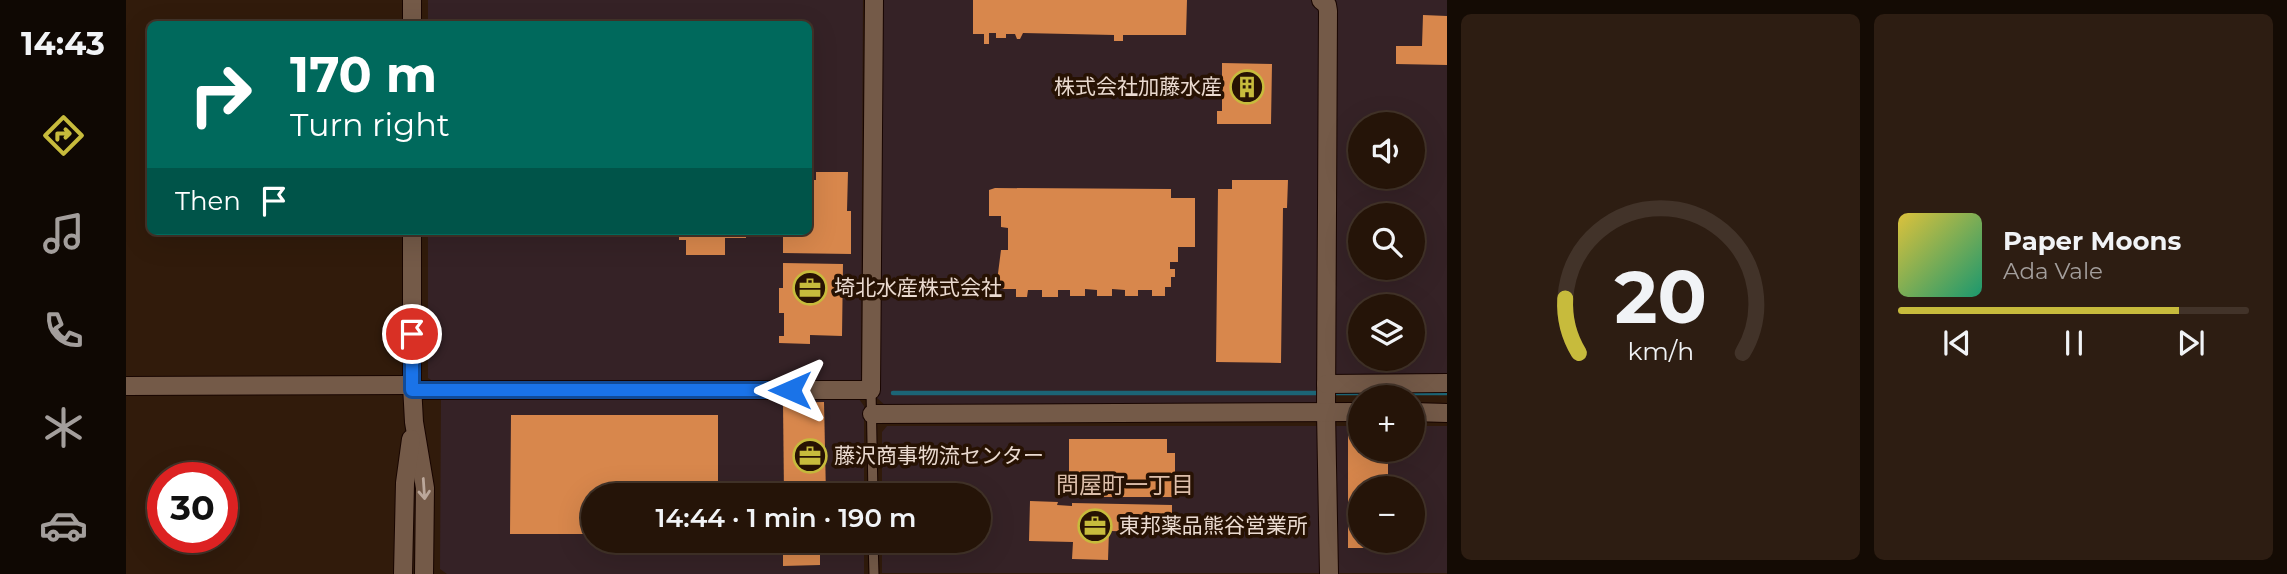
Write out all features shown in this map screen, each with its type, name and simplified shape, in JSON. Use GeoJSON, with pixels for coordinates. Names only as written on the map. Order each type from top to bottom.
{"type":"FeatureCollection","features":[{"type":"Feature","properties":{"kind":"street"},"geometry":{"type":"LineString","coordinates":[[412,0],[412,21]]}},
{"type":"Feature","properties":{"kind":"street"},"geometry":{"type":"LineString","coordinates":[[126,386],[871,390],[874,0]]}},
{"type":"Feature","properties":{"kind":"street"},"geometry":{"type":"LineString","coordinates":[[1321,0],[1327,5],[1328,12],[1326,412],[1329,574]]}},
{"type":"Feature","properties":{"kind":"street"},"geometry":{"type":"LineString","coordinates":[[412,235],[412,387],[414,422],[425,488],[424,574]]}},
{"type":"Feature","properties":{"kind":"street"},"geometry":{"type":"LineString","coordinates":[[1326,384],[1447,383]]}},
{"type":"Feature","properties":{"kind":"street"},"geometry":{"type":"LineString","coordinates":[[872,414],[1348,412]]}},
{"type":"Feature","properties":{"kind":"street"},"geometry":{"type":"LineString","coordinates":[[1425,412],[1447,413]]}},
{"type":"Feature","properties":{"kind":"street"},"geometry":{"type":"LineString","coordinates":[[403,574],[405,483],[414,422]]}},
{"type":"Feature","properties":{"kind":"lane"},"geometry":{"type":"LineString","coordinates":[[871,390],[873,483]]}},
{"type":"Feature","properties":{"kind":"lane"},"geometry":{"type":"LineString","coordinates":[[873,553],[874,574]]}},
{"type":"Feature","properties":{"kind":"shaded area"},"geometry":{"type":"Polygon","coordinates":[[[428,0],[863,0],[863,384],[434,382],[428,378],[428,235],[812,235],[812,21],[428,21],[428,0]]]}},
{"type":"Feature","properties":{"kind":"shaded area"},"geometry":{"type":"Polygon","coordinates":[[[881,0],[1447,0],[1447,380],[1325,380],[1324,408],[889,409],[876,397],[881,0]]]}},
{"type":"Feature","properties":{"kind":"shaded area"},"geometry":{"type":"Polygon","coordinates":[[[441,399],[859,399],[864,406],[864,483],[581,483],[581,553],[864,553],[864,574],[447,574],[440,569],[441,399]]]}},
{"type":"Feature","properties":{"kind":"shaded area"},"geometry":{"type":"Polygon","coordinates":[[[887,426],[1348,426],[1348,462],[1425,462],[1425,426],[1447,426],[1447,573],[882,573],[882,553],[991,553],[991,483],[882,483],[882,432],[887,426]]]}},
{"type":"Feature","properties":{"kind":"building"},"geometry":{"type":"Polygon","coordinates":[[[973,0],[1187,0],[1186,35],[1123,35],[1123,41],[1114,41],[1114,35],[1023,33],[1020,39],[1017,39],[1015,34],[996,38],[996,33],[989,33],[989,44],[984,44],[984,34],[973,34],[973,0]]]}},
{"type":"Feature","properties":{"kind":"building"},"geometry":{"type":"Polygon","coordinates":[[[1423,15],[1447,16],[1447,65],[1396,64],[1396,46],[1422,46],[1423,15]]]}},
{"type":"Feature","properties":{"kind":"building","name":"株式会社加藤水産"},"geometry":{"type":"Polygon","coordinates":[[[1222,63],[1272,64],[1271,124],[1217,124],[1217,111],[1222,111],[1222,63]]]}},
{"type":"Feature","properties":{"kind":"building"},"geometry":{"type":"Polygon","coordinates":[[[816,172],[848,172],[847,211],[851,211],[851,254],[783,253],[783,235],[812,235],[812,180],[816,180],[816,172]]]}},
{"type":"Feature","properties":{"kind":"building"},"geometry":{"type":"Polygon","coordinates":[[[1232,180],[1288,180],[1287,208],[1283,208],[1281,363],[1216,362],[1218,189],[1232,189],[1232,180]]]}},
{"type":"Feature","properties":{"kind":"building"},"geometry":{"type":"Polygon","coordinates":[[[1171,189],[1171,198],[1195,198],[1195,247],[1178,247],[1178,262],[1170,262],[1170,269],[1175,269],[1175,277],[1171,277],[1171,287],[1165,287],[1165,296],[1152,296],[1152,290],[1138,290],[1138,296],[1125,296],[1125,290],[1112,289],[1112,296],[1097,296],[1097,290],[1085,289],[1085,296],[1070,296],[1070,290],[1058,290],[1058,297],[1042,297],[1042,290],[1028,290],[1027,297],[1016,297],[1016,289],[996,289],[1001,250],[1008,250],[1008,228],[1001,227],[1001,216],[989,216],[989,190],[1171,189]]]}},
{"type":"Feature","properties":{"kind":"building"},"geometry":{"type":"Polygon","coordinates":[[[679,235],[746,235],[746,238],[725,238],[725,255],[686,255],[686,240],[679,240],[679,235]]]}},
{"type":"Feature","properties":{"kind":"building"},"geometry":{"type":"Polygon","coordinates":[[[783,263],[843,264],[842,336],[810,335],[810,344],[779,343],[779,336],[784,336],[784,313],[779,313],[783,263]]]}},
{"type":"Feature","properties":{"kind":"building"},"geometry":{"type":"Polygon","coordinates":[[[824,402],[826,483],[784,483],[783,403],[824,402]]]}},
{"type":"Feature","properties":{"kind":"building"},"geometry":{"type":"Polygon","coordinates":[[[511,415],[718,415],[718,483],[581,483],[581,534],[510,534],[511,415]]]}},
{"type":"Feature","properties":{"kind":"building"},"geometry":{"type":"Polygon","coordinates":[[[1069,439],[1167,439],[1167,453],[1175,453],[1175,497],[1069,497],[1069,439]]]}},
{"type":"Feature","properties":{"kind":"building"},"geometry":{"type":"Polygon","coordinates":[[[1348,462],[1388,462],[1388,476],[1348,476],[1348,462]]]}},
{"type":"Feature","properties":{"kind":"building"},"geometry":{"type":"Polygon","coordinates":[[[1030,501],[1058,502],[1057,505],[1072,506],[1072,503],[1172,505],[1172,530],[1109,531],[1108,560],[1072,559],[1073,542],[1029,541],[1030,501]]]}},
{"type":"Feature","properties":{"kind":"building"},"geometry":{"type":"Polygon","coordinates":[[[783,553],[820,553],[820,565],[783,566],[783,553]]]}},
{"type":"Feature","properties":{"kind":"waterway"},"geometry":{"type":"LineString","coordinates":[[893,393],[1323,393]]}},
{"type":"Feature","properties":{"kind":"waterway"},"geometry":{"type":"LineString","coordinates":[[1332,393],[1447,393]]}},
{"type":"Feature","properties":{"kind":"place","name":"株式会社加藤水産"},"geometry":{"type":"Point","coordinates":[1247,87]}},
{"type":"Feature","properties":{"kind":"place","name":"埼北水産株式会社"},"geometry":{"type":"Point","coordinates":[810,288]}},
{"type":"Feature","properties":{"kind":"place","name":"藤沢商事物流センター"},"geometry":{"type":"Point","coordinates":[810,456]}},
{"type":"Feature","properties":{"kind":"place","name":"東邦薬品熊谷営業所"},"geometry":{"type":"Point","coordinates":[1095,526]}},
{"type":"Feature","properties":{"kind":"district","name":"問屋町一丁目"},"geometry":{"type":"Point","coordinates":[1125,485]}},
{"type":"Feature","properties":{"kind":"route"},"geometry":{"type":"LineString","coordinates":[[412,334],[412,390],[790,390]]}}]}
